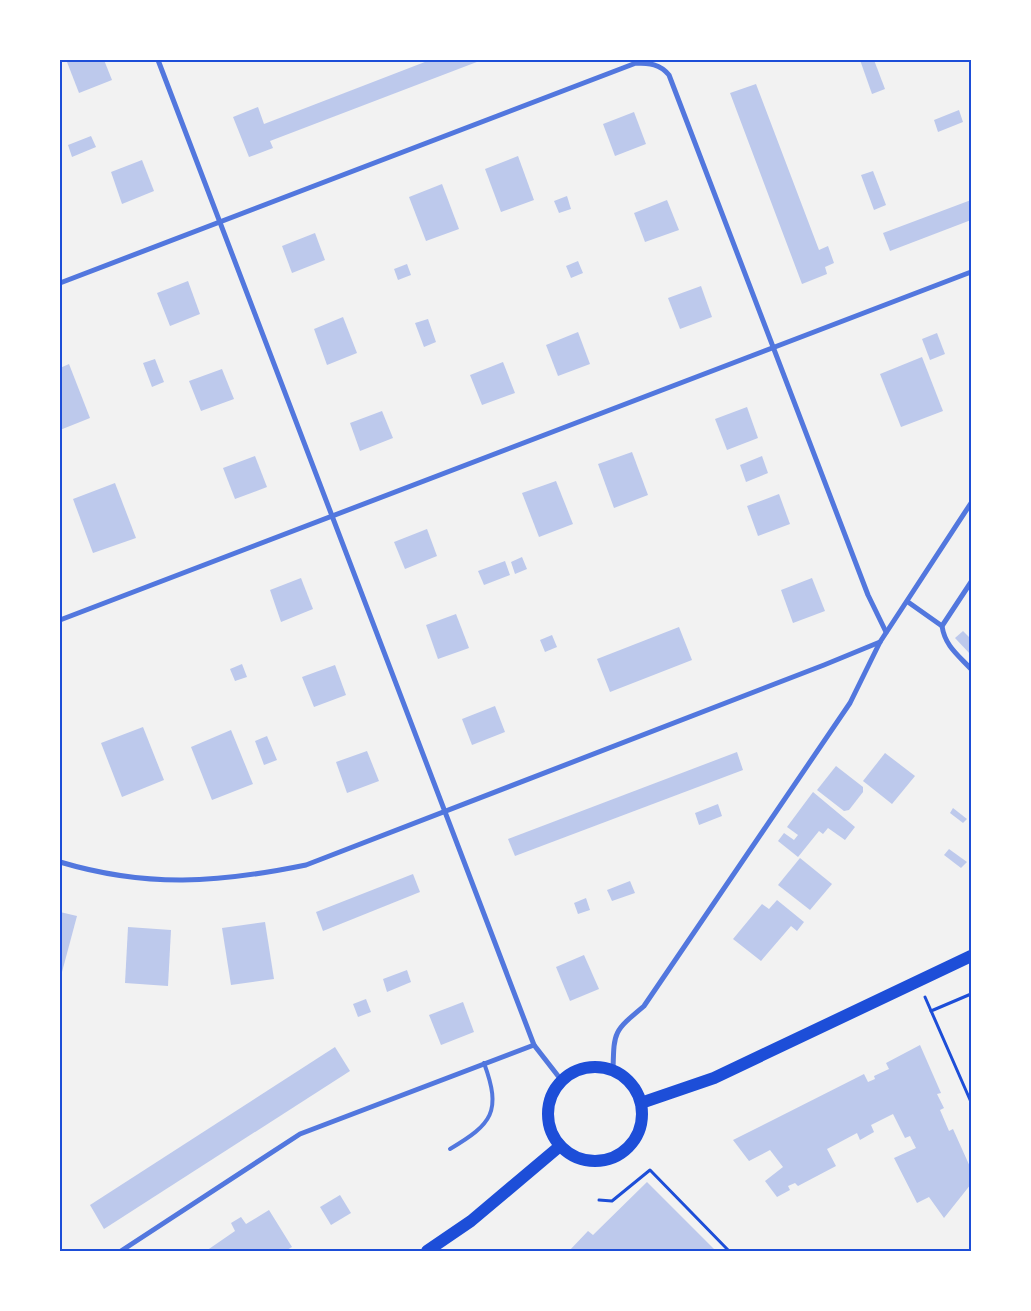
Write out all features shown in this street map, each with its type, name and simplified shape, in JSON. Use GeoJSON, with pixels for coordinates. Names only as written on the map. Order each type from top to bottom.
{"type":"FeatureCollection","features":[{"type":"Feature","properties":{"kind":"main road"},"geometry":{"type":"LineString","coordinates":[[641,1104],[714,1078],[971,956]]}},
{"type":"Feature","properties":{"kind":"main road"},"geometry":{"type":"LineString","coordinates":[[586,1068],[600,1068],[613,1071],[634,1087],[641,1104],[642,1119],[638,1134],[629,1147],[617,1156],[602,1161],[586,1160],[572,1155],[560,1146],[552,1134],[548,1120],[548,1106],[553,1092],[562,1081],[573,1073],[586,1068]]}},
{"type":"Feature","properties":{"kind":"main road"},"geometry":{"type":"LineString","coordinates":[[427,1251],[471,1222],[560,1146]]}},
{"type":"Feature","properties":{"kind":"street"},"geometry":{"type":"LineString","coordinates":[[158,60],[534,1045],[562,1081]]}},
{"type":"Feature","properties":{"kind":"street"},"geometry":{"type":"LineString","coordinates":[[60,283],[636,63],[650,64],[664,69],[669,75],[868,595],[886,632]]}},
{"type":"Feature","properties":{"kind":"street"},"geometry":{"type":"LineString","coordinates":[[60,620],[971,272]]}},
{"type":"Feature","properties":{"kind":"street"},"geometry":{"type":"LineString","coordinates":[[613,1071],[614,1038],[622,1024],[644,1006],[850,703],[886,632],[908,602],[971,503]]}},
{"type":"Feature","properties":{"kind":"street"},"geometry":{"type":"LineString","coordinates":[[942,626],[971,582]]}},
{"type":"Feature","properties":{"kind":"street"},"geometry":{"type":"LineString","coordinates":[[908,602],[942,626],[944,636],[954,653],[969,667]]}},
{"type":"Feature","properties":{"kind":"street"},"geometry":{"type":"LineString","coordinates":[[60,862],[136,879],[204,881],[255,875],[306,865],[444,813],[880,642]]}},
{"type":"Feature","properties":{"kind":"street"},"geometry":{"type":"LineString","coordinates":[[121,1251],[300,1134],[534,1045]]}},
{"type":"Feature","properties":{"kind":"lane"},"geometry":{"type":"LineString","coordinates":[[450,1149],[478,1132],[492,1114],[492,1093],[484,1063]]}},
{"type":"Feature","properties":{"kind":"path"},"geometry":{"type":"LineString","coordinates":[[918,981],[971,1101]]}},
{"type":"Feature","properties":{"kind":"path"},"geometry":{"type":"LineString","coordinates":[[931,1011],[971,994]]}},
{"type":"Feature","properties":{"kind":"path"},"geometry":{"type":"LineString","coordinates":[[599,1200],[612,1201],[650,1170],[729,1251]]}},
{"type":"Feature","properties":{"kind":"building"},"geometry":{"type":"Polygon","coordinates":[[[73,60],[104,60],[112,80],[79,93],[67,62],[73,60]]]}},
{"type":"Feature","properties":{"kind":"building"},"geometry":{"type":"Polygon","coordinates":[[[430,60],[482,60],[270,141],[273,148],[249,157],[233,117],[258,107],[264,124],[430,60]]]}},
{"type":"Feature","properties":{"kind":"building"},"geometry":{"type":"Polygon","coordinates":[[[860,60],[874,60],[885,89],[872,94],[860,60]]]}},
{"type":"Feature","properties":{"kind":"building"},"geometry":{"type":"Polygon","coordinates":[[[756,84],[819,250],[828,246],[834,263],[825,267],[827,274],[802,284],[730,93],[756,84]]]}},
{"type":"Feature","properties":{"kind":"building"},"geometry":{"type":"Polygon","coordinates":[[[959,110],[963,122],[938,132],[934,120],[959,110]]]}},
{"type":"Feature","properties":{"kind":"building"},"geometry":{"type":"Polygon","coordinates":[[[634,112],[646,144],[615,156],[603,124],[634,112]]]}},
{"type":"Feature","properties":{"kind":"building"},"geometry":{"type":"Polygon","coordinates":[[[91,136],[96,147],[72,157],[68,145],[91,136]]]}},
{"type":"Feature","properties":{"kind":"building"},"geometry":{"type":"Polygon","coordinates":[[[518,156],[534,200],[501,212],[485,169],[518,156]]]}},
{"type":"Feature","properties":{"kind":"building"},"geometry":{"type":"Polygon","coordinates":[[[142,160],[154,191],[122,204],[111,172],[142,160]]]}},
{"type":"Feature","properties":{"kind":"building"},"geometry":{"type":"Polygon","coordinates":[[[873,171],[886,205],[874,210],[861,175],[873,171]]]}},
{"type":"Feature","properties":{"kind":"building"},"geometry":{"type":"Polygon","coordinates":[[[442,184],[459,229],[426,241],[409,197],[442,184]]]}},
{"type":"Feature","properties":{"kind":"building"},"geometry":{"type":"Polygon","coordinates":[[[567,196],[571,209],[559,213],[554,201],[567,196]]]}},
{"type":"Feature","properties":{"kind":"building"},"geometry":{"type":"Polygon","coordinates":[[[667,200],[679,230],[645,242],[634,213],[667,200]]]}},
{"type":"Feature","properties":{"kind":"building"},"geometry":{"type":"Polygon","coordinates":[[[971,200],[971,220],[890,251],[883,233],[971,200]]]}},
{"type":"Feature","properties":{"kind":"building"},"geometry":{"type":"Polygon","coordinates":[[[315,233],[325,260],[292,273],[282,246],[315,233]]]}},
{"type":"Feature","properties":{"kind":"building"},"geometry":{"type":"Polygon","coordinates":[[[578,261],[583,273],[571,278],[566,266],[578,261]]]}},
{"type":"Feature","properties":{"kind":"building"},"geometry":{"type":"Polygon","coordinates":[[[407,264],[411,275],[398,280],[394,269],[407,264]]]}},
{"type":"Feature","properties":{"kind":"building"},"geometry":{"type":"Polygon","coordinates":[[[188,281],[200,314],[170,326],[157,293],[188,281]]]}},
{"type":"Feature","properties":{"kind":"building"},"geometry":{"type":"Polygon","coordinates":[[[701,286],[712,317],[680,329],[668,298],[701,286]]]}},
{"type":"Feature","properties":{"kind":"building"},"geometry":{"type":"Polygon","coordinates":[[[343,317],[357,353],[327,365],[314,329],[343,317]]]}},
{"type":"Feature","properties":{"kind":"building"},"geometry":{"type":"Polygon","coordinates":[[[428,319],[436,342],[424,347],[415,323],[428,319]]]}},
{"type":"Feature","properties":{"kind":"building"},"geometry":{"type":"Polygon","coordinates":[[[578,332],[590,364],[558,376],[546,345],[578,332]]]}},
{"type":"Feature","properties":{"kind":"building"},"geometry":{"type":"Polygon","coordinates":[[[937,333],[945,354],[930,360],[922,339],[937,333]]]}},
{"type":"Feature","properties":{"kind":"building"},"geometry":{"type":"Polygon","coordinates":[[[922,357],[943,411],[901,427],[880,374],[922,357]]]}},
{"type":"Feature","properties":{"kind":"building"},"geometry":{"type":"Polygon","coordinates":[[[155,359],[164,382],[152,387],[143,363],[155,359]]]}},
{"type":"Feature","properties":{"kind":"building"},"geometry":{"type":"Polygon","coordinates":[[[503,362],[515,393],[482,405],[470,375],[503,362]]]}},
{"type":"Feature","properties":{"kind":"building"},"geometry":{"type":"Polygon","coordinates":[[[69,364],[90,418],[60,430],[60,368],[69,364]]]}},
{"type":"Feature","properties":{"kind":"building"},"geometry":{"type":"Polygon","coordinates":[[[222,369],[234,399],[201,411],[189,381],[222,369]]]}},
{"type":"Feature","properties":{"kind":"building"},"geometry":{"type":"Polygon","coordinates":[[[747,407],[758,438],[727,450],[715,419],[747,407]]]}},
{"type":"Feature","properties":{"kind":"building"},"geometry":{"type":"Polygon","coordinates":[[[382,411],[393,438],[360,451],[350,423],[382,411]]]}},
{"type":"Feature","properties":{"kind":"building"},"geometry":{"type":"Polygon","coordinates":[[[632,452],[648,495],[614,508],[598,464],[632,452]]]}},
{"type":"Feature","properties":{"kind":"building"},"geometry":{"type":"Polygon","coordinates":[[[255,456],[267,487],[235,499],[223,468],[255,456]]]}},
{"type":"Feature","properties":{"kind":"building"},"geometry":{"type":"Polygon","coordinates":[[[762,456],[768,473],[746,482],[740,465],[762,456]]]}},
{"type":"Feature","properties":{"kind":"building"},"geometry":{"type":"Polygon","coordinates":[[[556,481],[573,524],[539,537],[522,493],[556,481]]]}},
{"type":"Feature","properties":{"kind":"building"},"geometry":{"type":"Polygon","coordinates":[[[115,483],[136,538],[93,553],[73,499],[115,483]]]}},
{"type":"Feature","properties":{"kind":"building"},"geometry":{"type":"Polygon","coordinates":[[[779,494],[790,524],[758,536],[747,506],[779,494]]]}},
{"type":"Feature","properties":{"kind":"building"},"geometry":{"type":"Polygon","coordinates":[[[427,529],[437,556],[405,569],[394,542],[427,529]]]}},
{"type":"Feature","properties":{"kind":"building"},"geometry":{"type":"Polygon","coordinates":[[[522,557],[527,569],[515,574],[511,562],[522,557]]]}},
{"type":"Feature","properties":{"kind":"building"},"geometry":{"type":"Polygon","coordinates":[[[505,561],[510,575],[484,585],[478,571],[505,561]]]}},
{"type":"Feature","properties":{"kind":"building"},"geometry":{"type":"Polygon","coordinates":[[[301,578],[313,609],[281,622],[270,590],[301,578]]]}},
{"type":"Feature","properties":{"kind":"building"},"geometry":{"type":"Polygon","coordinates":[[[812,578],[825,611],[793,623],[781,590],[812,578]]]}},
{"type":"Feature","properties":{"kind":"building"},"geometry":{"type":"Polygon","coordinates":[[[456,614],[469,648],[438,659],[426,625],[456,614]]]}},
{"type":"Feature","properties":{"kind":"building"},"geometry":{"type":"Polygon","coordinates":[[[679,627],[692,660],[610,692],[597,659],[679,627]]]}},
{"type":"Feature","properties":{"kind":"building"},"geometry":{"type":"Polygon","coordinates":[[[963,631],[971,639],[971,655],[955,638],[963,631]]]}},
{"type":"Feature","properties":{"kind":"building"},"geometry":{"type":"Polygon","coordinates":[[[552,635],[557,647],[545,652],[540,640],[552,635]]]}},
{"type":"Feature","properties":{"kind":"building"},"geometry":{"type":"Polygon","coordinates":[[[242,664],[247,677],[235,681],[230,669],[242,664]]]}},
{"type":"Feature","properties":{"kind":"building"},"geometry":{"type":"Polygon","coordinates":[[[335,665],[346,695],[314,707],[302,677],[335,665]]]}},
{"type":"Feature","properties":{"kind":"building"},"geometry":{"type":"Polygon","coordinates":[[[495,706],[505,732],[472,745],[462,719],[495,706]]]}},
{"type":"Feature","properties":{"kind":"building"},"geometry":{"type":"Polygon","coordinates":[[[143,727],[164,780],[122,797],[101,743],[143,727]]]}},
{"type":"Feature","properties":{"kind":"building"},"geometry":{"type":"Polygon","coordinates":[[[231,730],[253,784],[212,800],[191,747],[231,730]]]}},
{"type":"Feature","properties":{"kind":"building"},"geometry":{"type":"Polygon","coordinates":[[[267,736],[277,760],[264,765],[255,741],[267,736]]]}},
{"type":"Feature","properties":{"kind":"building"},"geometry":{"type":"Polygon","coordinates":[[[367,751],[379,781],[347,793],[336,762],[367,751]]]}},
{"type":"Feature","properties":{"kind":"building"},"geometry":{"type":"Polygon","coordinates":[[[737,752],[743,770],[515,856],[508,839],[737,752]]]}},
{"type":"Feature","properties":{"kind":"building"},"geometry":{"type":"Polygon","coordinates":[[[885,753],[915,776],[892,804],[863,781],[885,753]]]}},
{"type":"Feature","properties":{"kind":"building"},"geometry":{"type":"Polygon","coordinates":[[[836,766],[863,787],[863,792],[849,810],[844,811],[817,790],[836,766]]]}},
{"type":"Feature","properties":{"kind":"building"},"geometry":{"type":"Polygon","coordinates":[[[813,792],[855,827],[845,840],[828,828],[823,834],[819,831],[798,857],[778,841],[784,833],[794,840],[798,835],[787,827],[813,792]]]}},
{"type":"Feature","properties":{"kind":"building"},"geometry":{"type":"Polygon","coordinates":[[[718,804],[722,816],[699,825],[695,813],[718,804]]]}},
{"type":"Feature","properties":{"kind":"building"},"geometry":{"type":"Polygon","coordinates":[[[953,808],[967,819],[963,823],[950,813],[953,808]]]}},
{"type":"Feature","properties":{"kind":"building"},"geometry":{"type":"Polygon","coordinates":[[[949,849],[967,862],[961,868],[944,855],[949,849]]]}},
{"type":"Feature","properties":{"kind":"building"},"geometry":{"type":"Polygon","coordinates":[[[800,858],[832,884],[810,910],[778,885],[800,858]]]}},
{"type":"Feature","properties":{"kind":"building"},"geometry":{"type":"Polygon","coordinates":[[[413,874],[420,892],[323,931],[316,912],[413,874]]]}},
{"type":"Feature","properties":{"kind":"building"},"geometry":{"type":"Polygon","coordinates":[[[630,881],[635,893],[612,901],[607,890],[630,881]]]}},
{"type":"Feature","properties":{"kind":"building"},"geometry":{"type":"Polygon","coordinates":[[[586,898],[590,910],[578,914],[574,903],[586,898]]]}},
{"type":"Feature","properties":{"kind":"building"},"geometry":{"type":"Polygon","coordinates":[[[777,900],[804,922],[797,931],[791,926],[761,961],[733,939],[762,904],[769,909],[777,900]]]}},
{"type":"Feature","properties":{"kind":"building"},"geometry":{"type":"Polygon","coordinates":[[[60,912],[77,916],[62,972],[60,971],[60,912]]]}},
{"type":"Feature","properties":{"kind":"building"},"geometry":{"type":"Polygon","coordinates":[[[265,922],[274,979],[231,985],[222,928],[265,922]]]}},
{"type":"Feature","properties":{"kind":"building"},"geometry":{"type":"Polygon","coordinates":[[[128,927],[171,930],[168,986],[125,983],[128,927]]]}},
{"type":"Feature","properties":{"kind":"building"},"geometry":{"type":"Polygon","coordinates":[[[584,955],[599,989],[570,1001],[556,967],[584,955]]]}},
{"type":"Feature","properties":{"kind":"building"},"geometry":{"type":"Polygon","coordinates":[[[407,970],[411,982],[387,992],[383,979],[407,970]]]}},
{"type":"Feature","properties":{"kind":"building"},"geometry":{"type":"Polygon","coordinates":[[[366,999],[371,1012],[358,1017],[353,1004],[366,999]]]}},
{"type":"Feature","properties":{"kind":"building"},"geometry":{"type":"Polygon","coordinates":[[[463,1002],[474,1032],[441,1045],[429,1015],[463,1002]]]}},
{"type":"Feature","properties":{"kind":"building"},"geometry":{"type":"Polygon","coordinates":[[[920,1045],[941,1093],[937,1094],[944,1108],[940,1110],[949,1131],[953,1129],[971,1169],[971,1175],[969,1176],[971,1184],[944,1218],[929,1197],[917,1203],[894,1158],[916,1148],[910,1136],[905,1138],[893,1114],[871,1125],[874,1132],[860,1140],[857,1133],[827,1149],[836,1166],[798,1186],[795,1183],[788,1186],[790,1190],[777,1197],[765,1181],[783,1167],[770,1150],[749,1161],[733,1140],[864,1074],[868,1082],[875,1079],[874,1076],[889,1069],[886,1063],[920,1045]]]}},
{"type":"Feature","properties":{"kind":"building"},"geometry":{"type":"Polygon","coordinates":[[[335,1047],[350,1071],[104,1229],[90,1205],[335,1047]]]}},
{"type":"Feature","properties":{"kind":"building"},"geometry":{"type":"Polygon","coordinates":[[[647,1182],[716,1251],[569,1251],[588,1231],[593,1235],[647,1182]]]}},
{"type":"Feature","properties":{"kind":"building"},"geometry":{"type":"Polygon","coordinates":[[[340,1195],[351,1213],[331,1225],[320,1207],[340,1195]]]}},
{"type":"Feature","properties":{"kind":"building"},"geometry":{"type":"Polygon","coordinates":[[[269,1210],[292,1247],[285,1251],[206,1251],[235,1231],[231,1223],[241,1217],[246,1224],[269,1210]]]}}]}
